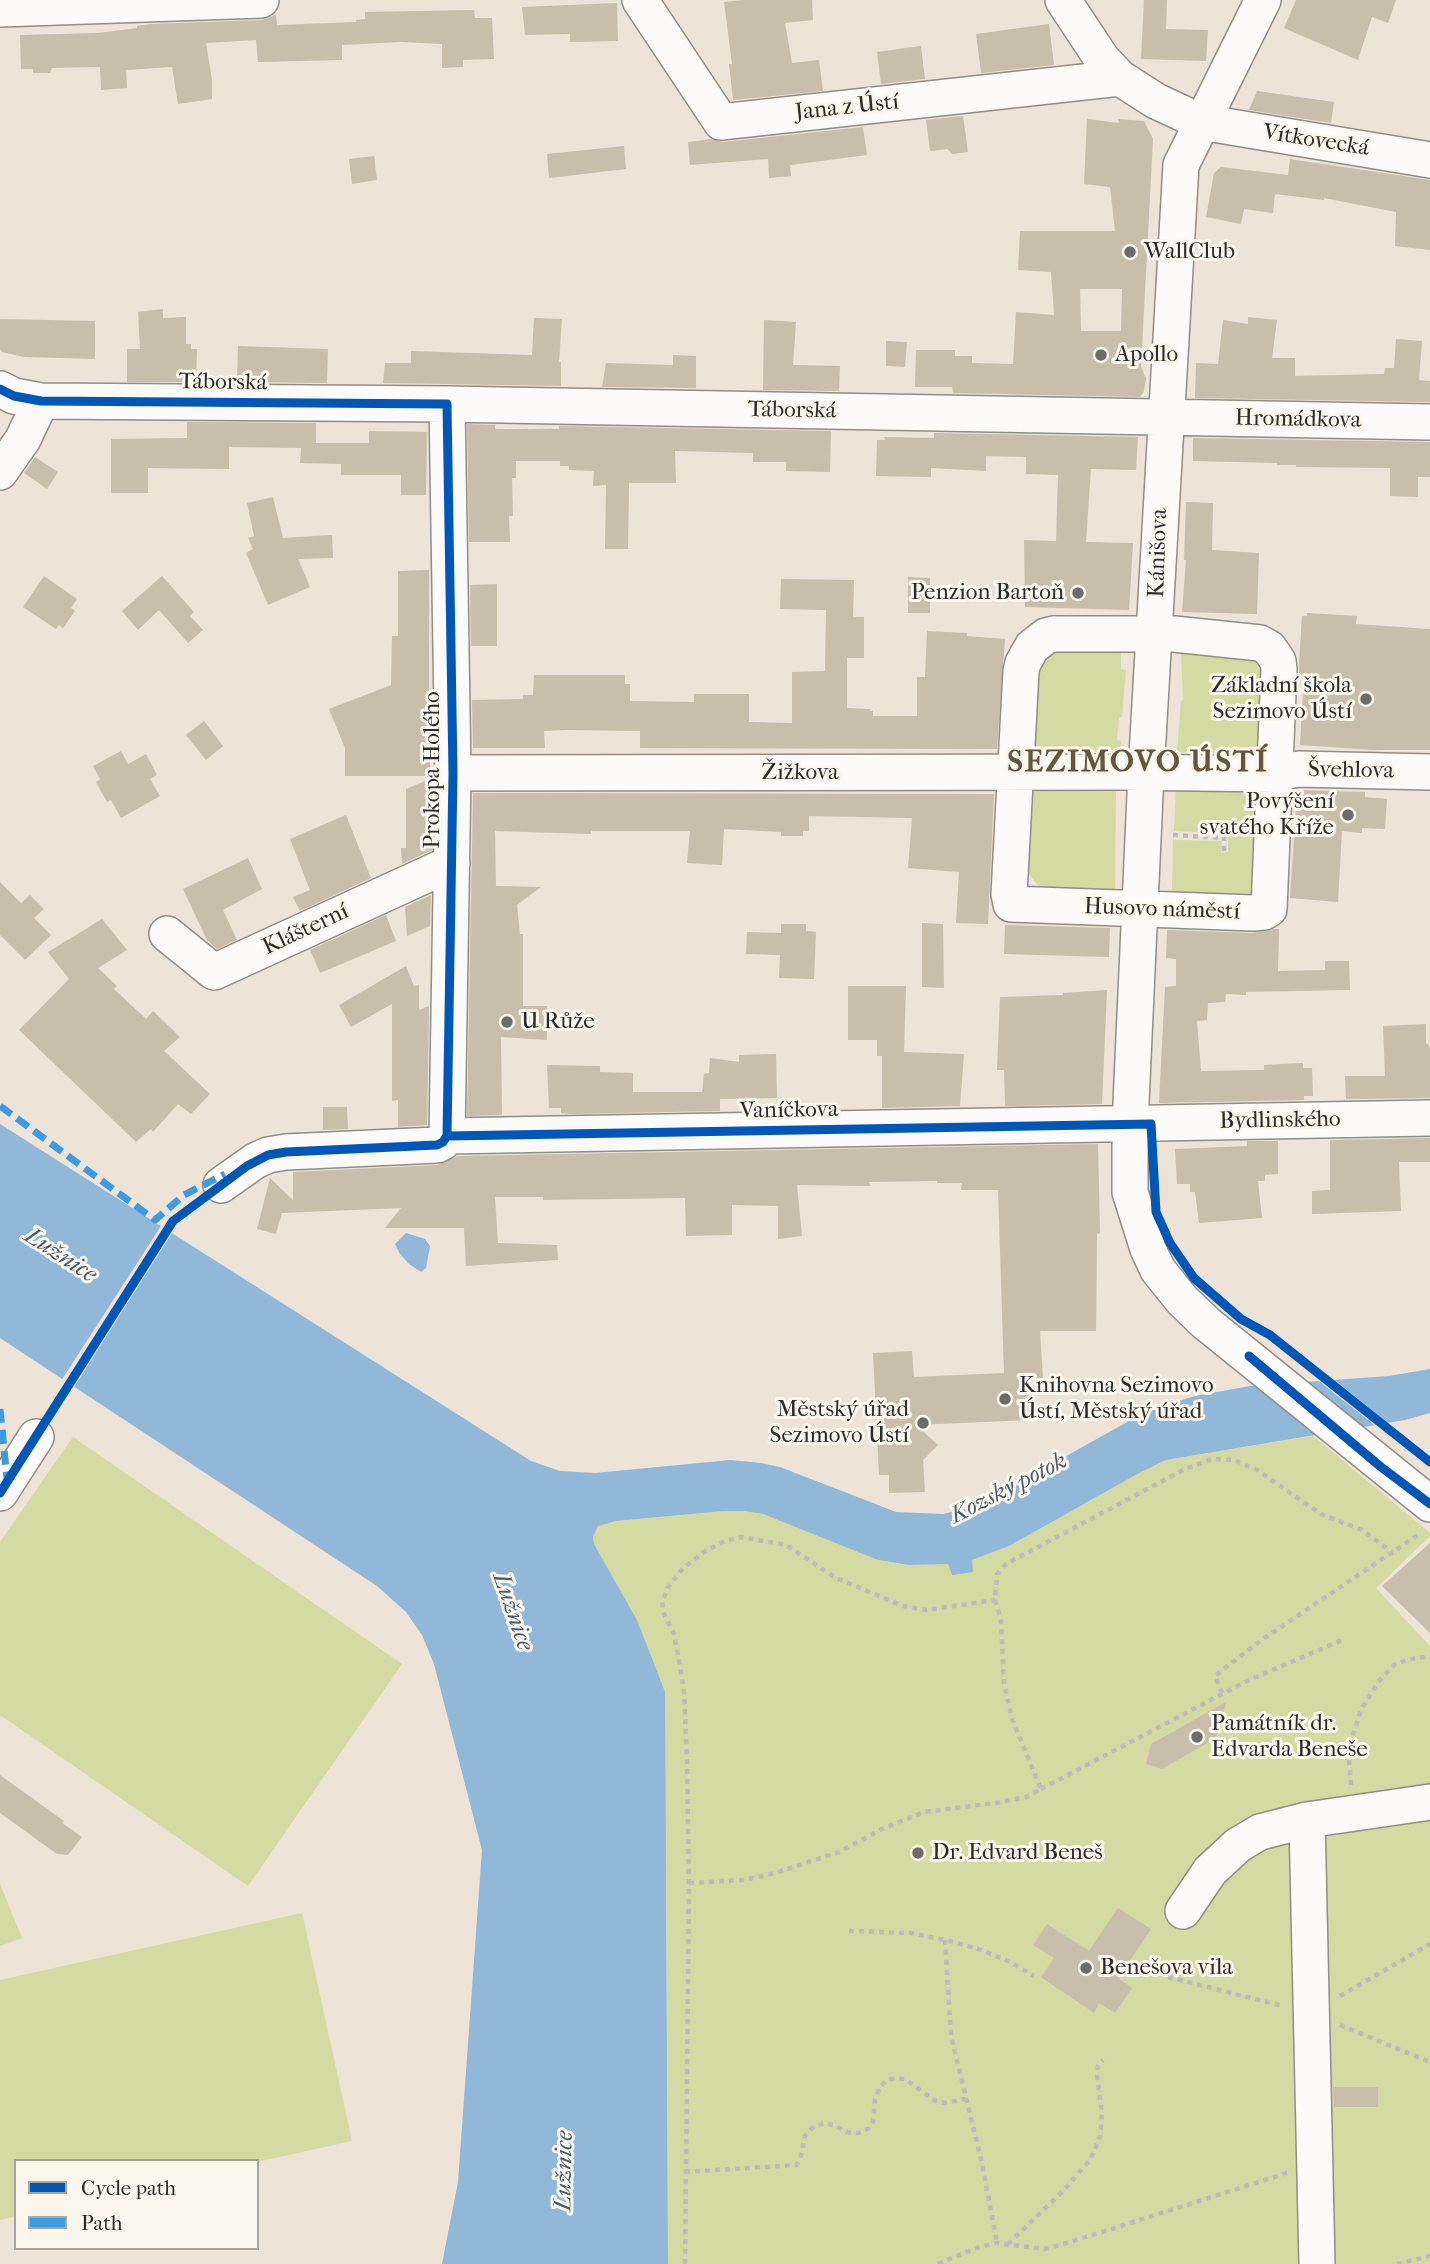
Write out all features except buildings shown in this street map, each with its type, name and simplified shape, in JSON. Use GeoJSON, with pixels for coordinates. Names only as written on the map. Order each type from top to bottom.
{"type":"FeatureCollection","features":[{"type":"Feature","properties":{"kind":"street"},"geometry":{"type":"LineString","coordinates":[[0,9],[261,0]]}},
{"type":"Feature","properties":{"kind":"street","name":"Jana z Ústí"},"geometry":{"type":"LineString","coordinates":[[640,0],[721,122],[1119,78]]}},
{"type":"Feature","properties":{"kind":"street"},"geometry":{"type":"LineString","coordinates":[[1063,0],[1102,59],[1119,78],[1156,101],[1202,122]]}},
{"type":"Feature","properties":{"kind":"street","name":"Kánišova"},"geometry":{"type":"LineString","coordinates":[[1263,0],[1181,165],[1146,773],[1130,1125],[1130,1192],[1139,1226],[1158,1270],[1195,1313],[1381,1466],[1429,1516]]}},
{"type":"Feature","properties":{"kind":"street","name":"Vítkovecká"},"geometry":{"type":"LineString","coordinates":[[1202,122],[1430,160]]}},
{"type":"Feature","properties":{"kind":"street","name":"Táborská"},"geometry":{"type":"LineString","coordinates":[[0,389],[14,396],[41,401],[447,404],[1165,418]]}},
{"type":"Feature","properties":{"kind":"street"},"geometry":{"type":"LineString","coordinates":[[0,472],[23,439],[41,401]]}},
{"type":"Feature","properties":{"kind":"street","name":"Prokopa Holého"},"geometry":{"type":"LineString","coordinates":[[447,404],[453,772],[447,1136]]}},
{"type":"Feature","properties":{"kind":"street","name":"Hromádkova"},"geometry":{"type":"LineString","coordinates":[[1165,418],[1430,422]]}},
{"type":"Feature","properties":{"kind":"street","name":"Husovo náměstí"},"geometry":{"type":"LineString","coordinates":[[1054,634],[1155,635],[1174,634],[1260,643],[1269,648],[1278,661],[1269,909],[1260,913],[1011,904],[1009,894],[1015,773],[1023,663],[1032,648],[1046,636],[1054,634]]}},
{"type":"Feature","properties":{"kind":"street","name":"Švehlova"},"geometry":{"type":"LineString","coordinates":[[1146,773],[1275,774],[1298,769],[1430,772]]}},
{"type":"Feature","properties":{"kind":"street","name":"Žižkova"},"geometry":{"type":"LineString","coordinates":[[453,772],[1146,773]]}},
{"type":"Feature","properties":{"kind":"street","name":"Klášterní"},"geometry":{"type":"LineString","coordinates":[[167,934],[214,972],[452,863]]}},
{"type":"Feature","properties":{"kind":"street","name":"Bydlinského"},"geometry":{"type":"LineString","coordinates":[[1130,1125],[1430,1118]]}},
{"type":"Feature","properties":{"kind":"street","name":"Vaníčkova"},"geometry":{"type":"LineString","coordinates":[[221,1185],[268,1155],[437,1145],[447,1136],[1130,1125]]}},
{"type":"Feature","properties":{"kind":"street"},"geometry":{"type":"LineString","coordinates":[[0,1493],[36,1437]]}},
{"type":"Feature","properties":{"kind":"street"},"geometry":{"type":"LineString","coordinates":[[1183,1911],[1210,1871],[1238,1845],[1260,1832],[1307,1821],[1430,1802]]}},
{"type":"Feature","properties":{"kind":"street"},"geometry":{"type":"LineString","coordinates":[[1307,1821],[1317,2264]]}},
{"type":"Feature","properties":{"kind":"path"},"geometry":{"type":"LineString","coordinates":[[1224,824],[1224,851]]}},
{"type":"Feature","properties":{"kind":"path"},"geometry":{"type":"LineString","coordinates":[[1169,835],[1224,838]]}},
{"type":"Feature","properties":{"kind":"path"},"geometry":{"type":"LineString","coordinates":[[1041,1789],[1012,1719],[1004,1683],[1001,1620],[995,1600],[997,1574],[1006,1564],[1185,1469],[1212,1459],[1234,1460],[1257,1470],[1321,1514],[1362,1530],[1392,1552]]}},
{"type":"Feature","properties":{"kind":"path"},"geometry":{"type":"LineString","coordinates":[[1222,1693],[1215,1675],[1259,1641],[1392,1552],[1429,1516]]}},
{"type":"Feature","properties":{"kind":"path"},"geometry":{"type":"LineString","coordinates":[[685,2264],[689,1882],[684,1693],[674,1634],[664,1614],[663,1602],[668,1587],[684,1568],[704,1552],[723,1542],[741,1537],[786,1545],[836,1578],[903,1606],[926,1610],[995,1600]]}},
{"type":"Feature","properties":{"kind":"path"},"geometry":{"type":"LineString","coordinates":[[689,1882],[744,1880],[775,1873],[839,1852],[882,1829],[924,1812],[1026,1797],[1222,1693],[1345,1639]]}},
{"type":"Feature","properties":{"kind":"path"},"geometry":{"type":"LineString","coordinates":[[1354,1814],[1349,1759],[1352,1738],[1362,1710],[1378,1682],[1394,1665],[1430,1656]]}},
{"type":"Feature","properties":{"kind":"path"},"geometry":{"type":"LineString","coordinates":[[849,1931],[910,1933],[945,1940],[986,1952],[1034,1976]]}},
{"type":"Feature","properties":{"kind":"path"},"geometry":{"type":"LineString","coordinates":[[945,1940],[951,2036],[981,2159],[997,2243]]}},
{"type":"Feature","properties":{"kind":"path"},"geometry":{"type":"LineString","coordinates":[[1311,2012],[1430,1944]]}},
{"type":"Feature","properties":{"kind":"path"},"geometry":{"type":"LineString","coordinates":[[1168,1978],[1311,2012],[1430,2062]]}},
{"type":"Feature","properties":{"kind":"path"},"geometry":{"type":"LineString","coordinates":[[1007,2245],[1061,2193],[1090,2160],[1100,2137],[1102,2114],[1097,2075],[1098,2066],[1103,2060]]}},
{"type":"Feature","properties":{"kind":"path"},"geometry":{"type":"LineString","coordinates":[[685,2172],[796,2165],[800,2160],[805,2136],[814,2126],[825,2123],[846,2132],[858,2133],[868,2129],[873,2122],[875,2099],[880,2087],[887,2080],[905,2079],[934,2100],[945,2103],[965,2099]]}},
{"type":"Feature","properties":{"kind":"path"},"geometry":{"type":"LineString","coordinates":[[937,2264],[976,2248],[997,2243],[1044,2249],[1314,2164]]}},
{"type":"Feature","properties":{"kind":"path"},"geometry":{"type":"LineString","coordinates":[[1397,2264],[1430,2256]]}},
{"type":"Feature","properties":{"kind":"green space"},"geometry":{"type":"Polygon","coordinates":[[[1049,650],[1121,651],[1121,669],[1126,670],[1117,740],[1121,741],[1121,746],[1118,750],[1032,751],[1037,665],[1049,650]]]}},
{"type":"Feature","properties":{"kind":"green space"},"geometry":{"type":"Polygon","coordinates":[[[1181,652],[1251,656],[1265,667],[1264,754],[1177,752],[1183,700],[1181,652]]]}},
{"type":"Feature","properties":{"kind":"green space"},"geometry":{"type":"Polygon","coordinates":[[[1116,784],[1115,893],[1041,889],[1025,866],[1026,785],[1116,784]]]}},
{"type":"Feature","properties":{"kind":"green space"},"geometry":{"type":"Polygon","coordinates":[[[1261,785],[1260,896],[1175,895],[1172,892],[1173,840],[1222,841],[1221,853],[1228,852],[1228,820],[1222,821],[1221,833],[1174,831],[1176,787],[1261,785]]]}},
{"type":"Feature","properties":{"kind":"green space"},"geometry":{"type":"Polygon","coordinates":[[[1313,1436],[1430,1533],[1430,1536],[1376,1588],[1430,1646],[1430,2264],[668,2264],[666,1849],[637,1620],[594,1544],[593,1537],[598,1526],[607,1522],[743,1511],[763,1514],[878,1560],[909,1565],[949,1564],[952,1575],[972,1560],[1009,1546],[1166,1460],[1313,1436]]]}},
{"type":"Feature","properties":{"kind":"green space"},"geometry":{"type":"Polygon","coordinates":[[[73,1437],[402,1664],[248,1886],[0,1715],[0,1542],[73,1437]]]}},
{"type":"Feature","properties":{"kind":"green space"},"geometry":{"type":"Polygon","coordinates":[[[0,1884],[22,1938],[0,1946],[0,1884]]]}},
{"type":"Feature","properties":{"kind":"green space"},"geometry":{"type":"Polygon","coordinates":[[[302,1913],[352,2141],[259,2162],[259,2159],[14,2159],[14,2216],[0,2220],[0,1980],[302,1913]]]}},
{"type":"Feature","properties":{"kind":"water"},"geometry":{"type":"Polygon","coordinates":[[[0,1124],[531,1461],[560,1471],[595,1473],[731,1460],[761,1463],[780,1467],[896,1512],[943,1514],[968,1508],[991,1498],[1147,1411],[1195,1396],[1250,1386],[1389,1376],[1430,1369],[1430,1413],[1405,1420],[1166,1460],[1009,1546],[972,1560],[973,1572],[952,1575],[948,1564],[909,1565],[878,1560],[763,1514],[743,1511],[616,1521],[598,1526],[593,1537],[594,1544],[637,1620],[665,1692],[668,2264],[442,2264],[458,2182],[482,1850],[434,1664],[422,1635],[406,1612],[377,1586],[0,1338],[0,1124]]]}},
{"type":"Feature","properties":{"kind":"water"},"geometry":{"type":"Polygon","coordinates":[[[406,1233],[425,1239],[430,1246],[426,1268],[421,1272],[409,1264],[395,1244],[406,1233]]]}},
{"type":"Feature","properties":{"kind":"pier"},"geometry":{"type":"Polygon","coordinates":[[[163,1223],[174,1230],[73,1389],[61,1381],[163,1223]]]}},
{"type":"Feature","properties":{"kind":"pier"},"geometry":{"type":"Polygon","coordinates":[[[1331,1377],[1392,1426],[1378,1428],[1315,1378],[1331,1377]]]}},
{"type":"Feature","properties":{"kind":"marked path"},"geometry":{"type":"LineString","coordinates":[[0,1106],[155,1220],[184,1195],[225,1174]]}},
{"type":"Feature","properties":{"kind":"marked path"},"geometry":{"type":"LineString","coordinates":[[0,1409],[7,1479]]}},
{"type":"Feature","properties":{"kind":"cycle path"},"geometry":{"type":"LineString","coordinates":[[0,389],[14,396],[41,401],[447,404],[453,773],[447,1136]]}},
{"type":"Feature","properties":{"kind":"cycle path"},"geometry":{"type":"LineString","coordinates":[[447,1136],[1151,1124],[1156,1212],[1170,1243],[1194,1278],[1241,1319],[1270,1335],[1430,1462]]}},
{"type":"Feature","properties":{"kind":"cycle path"},"geometry":{"type":"LineString","coordinates":[[0,1493],[173,1221],[247,1166],[268,1155],[437,1145],[447,1136]]}},
{"type":"Feature","properties":{"kind":"cycle path"},"geometry":{"type":"LineString","coordinates":[[1249,1356],[1381,1467],[1430,1504]]}},
{"type":"Feature","properties":{"kind":"place","name":"WallClub"},"geometry":{"type":"Point","coordinates":[1130,252]}},
{"type":"Feature","properties":{"kind":"place","name":"Apollo"},"geometry":{"type":"Point","coordinates":[1101,355]}},
{"type":"Feature","properties":{"kind":"place","name":"Penzion Bartoň"},"geometry":{"type":"Point","coordinates":[1078,593]}},
{"type":"Feature","properties":{"kind":"place","name":"Základní škola Sezimovo Ústí"},"geometry":{"type":"Point","coordinates":[1366,699]}},
{"type":"Feature","properties":{"kind":"place","name":"Povýšení svatého Kříže"},"geometry":{"type":"Point","coordinates":[1348,815]}},
{"type":"Feature","properties":{"kind":"place","name":"U Růže"},"geometry":{"type":"Point","coordinates":[507,1022]}},
{"type":"Feature","properties":{"kind":"place","name":"Knihovna Sezimovo Ústí, Městský úřad"},"geometry":{"type":"Point","coordinates":[1005,1399]}},
{"type":"Feature","properties":{"kind":"place","name":"Městský úřad Sezimovo Ústí"},"geometry":{"type":"Point","coordinates":[923,1423]}},
{"type":"Feature","properties":{"kind":"place","name":"Památník dr. Edvarda Beneše"},"geometry":{"type":"Point","coordinates":[1197,1737]}},
{"type":"Feature","properties":{"kind":"place","name":"Dr. Edvard Beneš"},"geometry":{"type":"Point","coordinates":[918,1853]}},
{"type":"Feature","properties":{"kind":"place","name":"Benešova vila"},"geometry":{"type":"Point","coordinates":[1086,1968]}},
{"type":"Feature","properties":{"kind":"district","name":"SEZIMOVO ÚSTÍ"},"geometry":{"type":"Point","coordinates":[1138,764]}},
{"type":"Feature","properties":{"kind":"water label","name":"Lužnice"},"geometry":{"type":"Point","coordinates":[60,1256]}},
{"type":"Feature","properties":{"kind":"water label","name":"Kozský potok"},"geometry":{"type":"Point","coordinates":[1009,1489]}},
{"type":"Feature","properties":{"kind":"water label","name":"Lužnice"},"geometry":{"type":"Point","coordinates":[512,1612]}},
{"type":"Feature","properties":{"kind":"water label","name":"Lužnice"},"geometry":{"type":"Point","coordinates":[565,2171]}}]}
